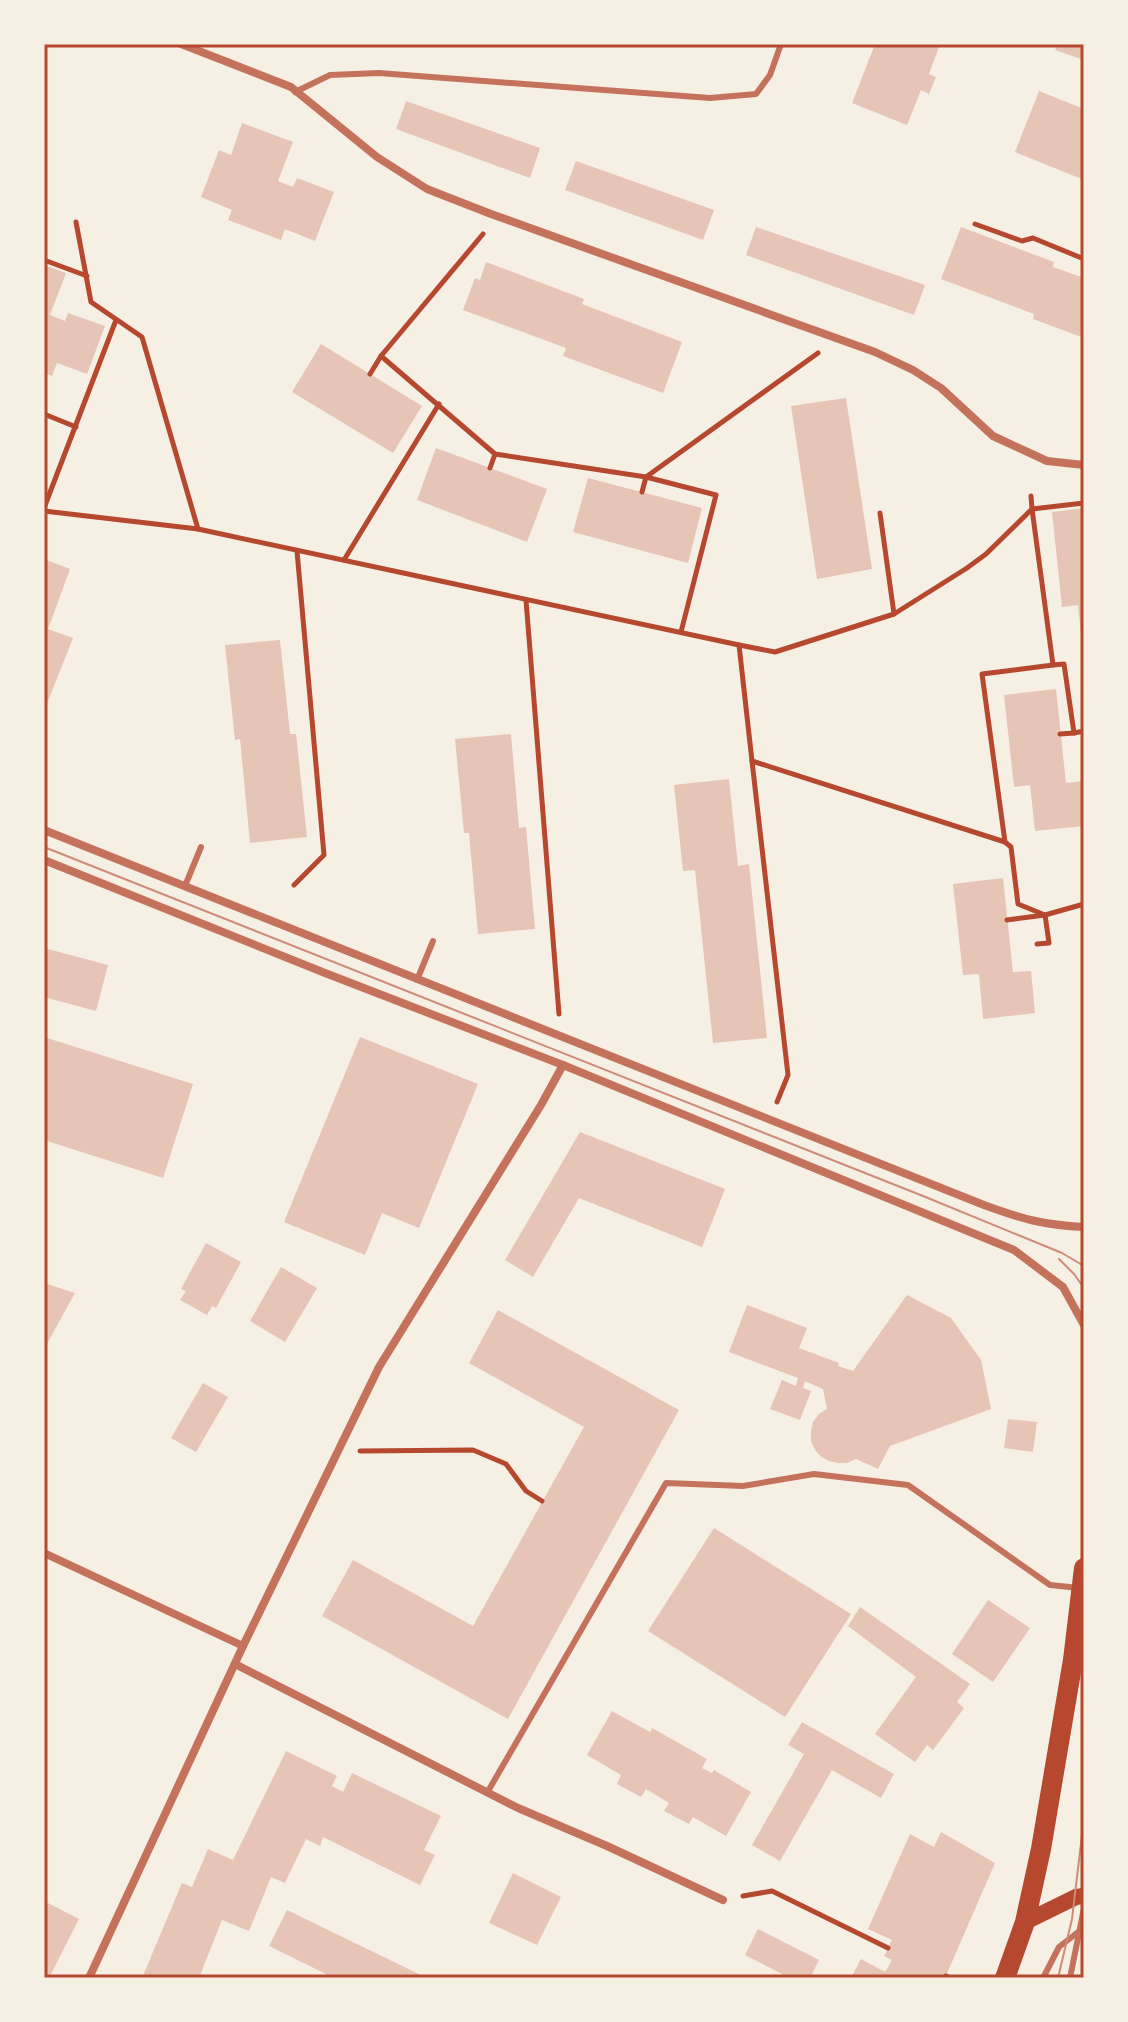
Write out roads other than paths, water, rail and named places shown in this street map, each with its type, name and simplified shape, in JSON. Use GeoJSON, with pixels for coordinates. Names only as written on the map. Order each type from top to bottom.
{"type":"FeatureCollection","features":[{"type":"Feature","properties":{"kind":"main road"},"geometry":{"type":"LineString","coordinates":[[1005,1978],[1025,1922],[1041,1849],[1073,1660],[1083,1578]]}},
{"type":"Feature","properties":{"kind":"main road"},"geometry":{"type":"LineString","coordinates":[[1025,1922],[1084,1896]]}},
{"type":"Feature","properties":{"kind":"street"},"geometry":{"type":"LineString","coordinates":[[181,44],[291,87],[377,157],[427,189],[875,352],[941,388],[993,436],[1047,461],[1084,465]]}},
{"type":"Feature","properties":{"kind":"street"},"geometry":{"type":"LineString","coordinates":[[44,830],[1022,1220],[1052,1226],[1084,1227]]}},
{"type":"Feature","properties":{"kind":"street"},"geometry":{"type":"LineString","coordinates":[[44,860],[563,1065],[1014,1250],[1063,1287],[1084,1325]]}},
{"type":"Feature","properties":{"kind":"street"},"geometry":{"type":"LineString","coordinates":[[89,1978],[243,1646],[379,1367],[563,1065]]}},
{"type":"Feature","properties":{"kind":"street"},"geometry":{"type":"LineString","coordinates":[[44,1553],[243,1646]]}},
{"type":"Feature","properties":{"kind":"street"},"geometry":{"type":"LineString","coordinates":[[235,1664],[487,1793],[723,1900]]}},
{"type":"Feature","properties":{"kind":"lane"},"geometry":{"type":"LineString","coordinates":[[295,92],[330,75],[379,73],[710,98],[756,94],[770,75],[781,44]]}},
{"type":"Feature","properties":{"kind":"lane"},"geometry":{"type":"LineString","coordinates":[[185,886],[201,847]]}},
{"type":"Feature","properties":{"kind":"lane"},"geometry":{"type":"LineString","coordinates":[[417,980],[433,941]]}},
{"type":"Feature","properties":{"kind":"lane"},"geometry":{"type":"LineString","coordinates":[[487,1793],[666,1483],[743,1486],[814,1474],[908,1485],[1050,1585],[1083,1578]]}},
{"type":"Feature","properties":{"kind":"lane"},"geometry":{"type":"LineString","coordinates":[[1070,1978],[1084,1908]]}},
{"type":"Feature","properties":{"kind":"lane"},"geometry":{"type":"LineString","coordinates":[[1043,1978],[1059,1947],[1082,1928]]}},
{"type":"Feature","properties":{"kind":"tram line"},"geometry":{"type":"LineString","coordinates":[[44,847],[923,1196],[1062,1253],[1084,1266]]}},
{"type":"Feature","properties":{"kind":"tram line"},"geometry":{"type":"LineString","coordinates":[[1059,1259],[1084,1288]]}},
{"type":"Feature","properties":{"kind":"tram line"},"geometry":{"type":"LineString","coordinates":[[1058,1978],[1072,1919],[1084,1818]]}},
{"type":"Feature","properties":{"kind":"tram line"},"geometry":{"type":"LineString","coordinates":[[1081,1978],[1084,1967]]}}]}
